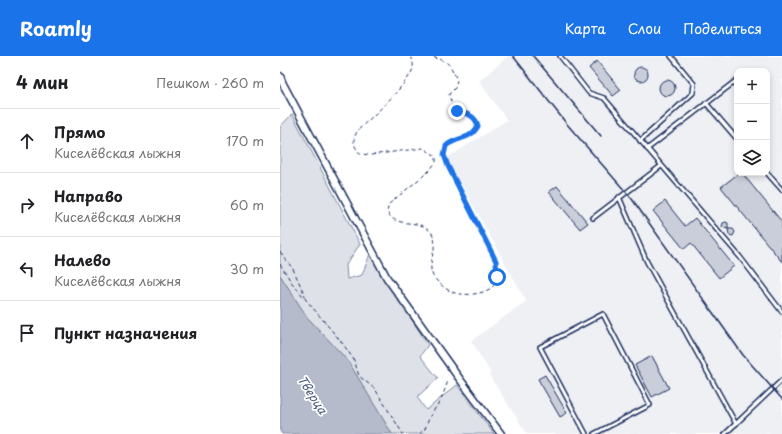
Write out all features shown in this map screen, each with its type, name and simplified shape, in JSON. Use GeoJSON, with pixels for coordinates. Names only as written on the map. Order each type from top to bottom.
{"type":"FeatureCollection","features":[{"type":"Feature","properties":{"kind":"street"},"geometry":{"type":"LineString","coordinates":[[280,76],[387,278],[501,434]]}},
{"type":"Feature","properties":{"kind":"lane"},"geometry":{"type":"LineString","coordinates":[[560,56],[589,93],[604,98],[740,257],[782,312]]}},
{"type":"Feature","properties":{"kind":"lane"},"geometry":{"type":"LineString","coordinates":[[640,140],[693,93],[694,84],[671,56]]}},
{"type":"Feature","properties":{"kind":"lane"},"geometry":{"type":"LineString","coordinates":[[647,149],[734,82]]}},
{"type":"Feature","properties":{"kind":"lane"},"geometry":{"type":"LineString","coordinates":[[706,103],[734,136]]}},
{"type":"Feature","properties":{"kind":"lane"},"geometry":{"type":"LineString","coordinates":[[593,218],[661,166]]}},
{"type":"Feature","properties":{"kind":"lane"},"geometry":{"type":"LineString","coordinates":[[770,176],[782,190]]}},
{"type":"Feature","properties":{"kind":"lane"},"geometry":{"type":"LineString","coordinates":[[620,198],[647,262],[736,424]]}},
{"type":"Feature","properties":{"kind":"lane"},"geometry":{"type":"LineString","coordinates":[[586,434],[540,347],[603,314],[650,405],[594,434]]}},
{"type":"Feature","properties":{"kind":"lane"},"geometry":{"type":"LineString","coordinates":[[725,434],[782,380]]}},
{"type":"Feature","properties":{"kind":"path"},"geometry":{"type":"LineString","coordinates":[[411,56],[413,64],[412,72],[376,114],[356,132],[354,140],[355,147],[360,154],[371,155],[423,148],[436,156],[436,162],[429,171],[389,204],[387,212],[390,217],[398,222],[423,226],[430,231],[434,238],[431,262],[432,275],[441,285],[452,292],[463,294],[480,294],[490,289],[495,284],[497,277],[496,261],[453,177],[444,155],[446,146],[451,141],[461,140],[474,133],[478,126],[473,116],[457,111],[451,102],[448,94],[455,88],[457,80],[451,66],[443,60],[433,56]]}},
{"type":"Feature","properties":{"kind":"path"},"geometry":{"type":"LineString","coordinates":[[280,252],[293,269],[309,303]]}},
{"type":"Feature","properties":{"kind":"path"},"geometry":{"type":"LineString","coordinates":[[280,264],[292,283],[354,360],[359,376],[375,389],[403,434]]}},
{"type":"Feature","properties":{"kind":"path"},"geometry":{"type":"LineString","coordinates":[[419,434],[425,429],[430,416],[441,400],[448,381]]}},
{"type":"Feature","properties":{"kind":"shaded area"},"geometry":{"type":"Polygon","coordinates":[[[508,56],[782,56],[782,434],[527,434],[489,375],[491,373],[471,341],[526,301],[447,158],[507,120],[479,81],[508,56]]]}},
{"type":"Feature","properties":{"kind":"shaded area"},"geometry":{"type":"Polygon","coordinates":[[[292,114],[360,244],[346,265],[347,279],[362,275],[370,254],[428,345],[420,356],[438,378],[417,397],[426,410],[457,385],[494,434],[392,434],[348,361],[307,317],[280,275],[280,127],[292,114]]]}},
{"type":"Feature","properties":{"kind":"water","name":"Тверца"},"geometry":{"type":"Polygon","coordinates":[[[280,275],[307,317],[348,361],[392,434],[282,434],[280,431],[280,275]]]}},
{"type":"Feature","properties":{"kind":"building"},"geometry":{"type":"Polygon","coordinates":[[[597,61],[621,90],[613,96],[589,68],[597,61]]]}},
{"type":"Feature","properties":{"kind":"building"},"geometry":{"type":"Polygon","coordinates":[[[641,67],[646,69],[648,74],[646,79],[641,81],[636,79],[634,74],[636,69],[641,67]]]}},
{"type":"Feature","properties":{"kind":"building"},"geometry":{"type":"Polygon","coordinates":[[[667,80],[674,85],[675,88],[670,95],[667,96],[660,91],[659,88],[664,81],[667,80]]]}},
{"type":"Feature","properties":{"kind":"building"},"geometry":{"type":"Polygon","coordinates":[[[735,176],[744,176],[782,222],[782,262],[721,187],[735,176]]]}},
{"type":"Feature","properties":{"kind":"building"},"geometry":{"type":"Polygon","coordinates":[[[557,186],[588,223],[580,229],[549,192],[557,186]]]}},
{"type":"Feature","properties":{"kind":"building"},"geometry":{"type":"Polygon","coordinates":[[[665,201],[685,226],[695,218],[734,266],[719,278],[691,243],[684,249],[653,211],[665,201]]]}},
{"type":"Feature","properties":{"kind":"building"},"geometry":{"type":"Polygon","coordinates":[[[723,223],[728,223],[728,229],[722,227],[723,223]]]}},
{"type":"Feature","properties":{"kind":"building"},"geometry":{"type":"Polygon","coordinates":[[[728,229],[733,229],[735,232],[733,236],[729,235],[728,229]]]}},
{"type":"Feature","properties":{"kind":"building"},"geometry":{"type":"Polygon","coordinates":[[[652,356],[669,388],[652,397],[635,365],[652,356]]]}},
{"type":"Feature","properties":{"kind":"building"},"geometry":{"type":"Polygon","coordinates":[[[545,375],[567,413],[560,417],[538,379],[545,375]]]}},
{"type":"Feature","properties":{"kind":"railway"},"geometry":{"type":"LineString","coordinates":[[513,56],[566,123],[632,199],[743,355],[782,399]]}},
{"type":"Feature","properties":{"kind":"railway"},"geometry":{"type":"LineString","coordinates":[[533,56],[601,136]]}},
{"type":"Feature","properties":{"kind":"route"},"geometry":{"type":"LineString","coordinates":[[457,111],[473,116],[478,126],[474,133],[461,140],[451,141],[446,146],[444,155],[453,177],[496,261],[497,277]]}}]}
